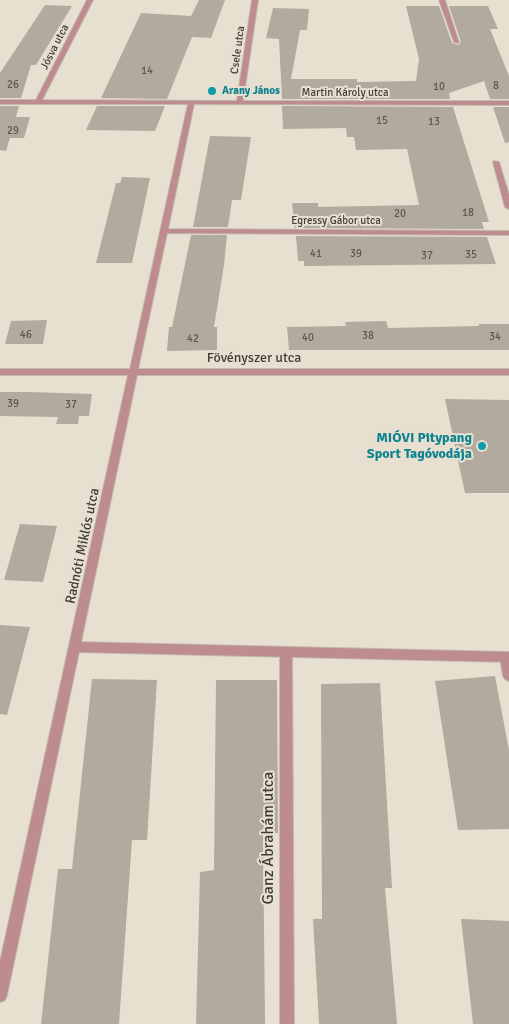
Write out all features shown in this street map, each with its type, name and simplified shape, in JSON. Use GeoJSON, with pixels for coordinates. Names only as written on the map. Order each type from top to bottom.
{"type":"FeatureCollection","features":[{"type":"Feature","properties":{"kind":"street","name":"Jósva utca"},"geometry":{"type":"LineString","coordinates":[[38,102],[90,0]]}},
{"type":"Feature","properties":{"kind":"street","name":"Csele utca"},"geometry":{"type":"LineString","coordinates":[[240,103],[255,0]]}},
{"type":"Feature","properties":{"kind":"street"},"geometry":{"type":"LineString","coordinates":[[442,0],[457,42]]}},
{"type":"Feature","properties":{"kind":"street","name":"Martin Károly utca"},"geometry":{"type":"LineString","coordinates":[[0,102],[509,103]]}},
{"type":"Feature","properties":{"kind":"street","name":"Radnóti Miklós utca"},"geometry":{"type":"LineString","coordinates":[[0,995],[191,102]]}},
{"type":"Feature","properties":{"kind":"street"},"geometry":{"type":"LineString","coordinates":[[496,162],[509,207]]}},
{"type":"Feature","properties":{"kind":"street","name":"Egressy Gábor utca"},"geometry":{"type":"LineString","coordinates":[[164,231],[509,233]]}},
{"type":"Feature","properties":{"kind":"street","name":"Fövényszer utca"},"geometry":{"type":"LineString","coordinates":[[0,372],[509,372]]}},
{"type":"Feature","properties":{"kind":"street"},"geometry":{"type":"LineString","coordinates":[[75,647],[508,657],[509,676]]}},
{"type":"Feature","properties":{"kind":"street","name":"Ganz Ábrahám utca"},"geometry":{"type":"LineString","coordinates":[[286,652],[287,1024]]}},
{"type":"Feature","properties":{"kind":"building"},"geometry":{"type":"Polygon","coordinates":[[[199,0],[225,0],[211,38],[192,37],[167,99],[101,98],[141,13],[191,16],[199,0]]]}},
{"type":"Feature","properties":{"kind":"building"},"geometry":{"type":"Polygon","coordinates":[[[45,5],[72,6],[36,65],[31,65],[21,98],[0,98],[0,73],[45,5]]]}},
{"type":"Feature","properties":{"kind":"building"},"geometry":{"type":"Polygon","coordinates":[[[406,6],[439,6],[452,43],[459,45],[461,42],[449,6],[488,6],[498,29],[490,29],[509,76],[509,99],[490,99],[484,81],[449,93],[450,99],[282,99],[279,39],[266,38],[273,8],[309,9],[307,30],[300,30],[291,79],[357,79],[357,82],[416,81],[419,59],[406,6]]]}},
{"type":"Feature","properties":{"kind":"building"},"geometry":{"type":"Polygon","coordinates":[[[0,106],[19,106],[16,117],[30,117],[24,138],[10,138],[6,151],[0,150],[0,106]]]}},
{"type":"Feature","properties":{"kind":"building"},"geometry":{"type":"Polygon","coordinates":[[[97,106],[165,106],[155,131],[86,130],[97,106]]]}},
{"type":"Feature","properties":{"kind":"building"},"geometry":{"type":"Polygon","coordinates":[[[282,106],[453,107],[489,222],[482,222],[484,229],[295,228],[292,203],[318,203],[318,207],[419,205],[407,149],[356,150],[354,137],[347,137],[346,128],[283,129],[282,106]]]}},
{"type":"Feature","properties":{"kind":"building"},"geometry":{"type":"Polygon","coordinates":[[[493,107],[509,107],[509,142],[505,143],[493,107]]]}},
{"type":"Feature","properties":{"kind":"building"},"geometry":{"type":"Polygon","coordinates":[[[210,136],[251,137],[241,200],[232,200],[228,227],[193,227],[210,136]]]}},
{"type":"Feature","properties":{"kind":"building"},"geometry":{"type":"Polygon","coordinates":[[[122,177],[150,178],[132,263],[96,263],[116,183],[120,183],[122,177]]]}},
{"type":"Feature","properties":{"kind":"building"},"geometry":{"type":"Polygon","coordinates":[[[191,235],[227,235],[214,327],[217,327],[217,350],[167,351],[169,327],[172,327],[191,235]]]}},
{"type":"Feature","properties":{"kind":"building"},"geometry":{"type":"Polygon","coordinates":[[[296,236],[487,237],[496,264],[304,266],[304,261],[298,261],[296,236]]]}},
{"type":"Feature","properties":{"kind":"building"},"geometry":{"type":"Polygon","coordinates":[[[47,320],[43,344],[5,344],[11,321],[47,320]]]}},
{"type":"Feature","properties":{"kind":"building"},"geometry":{"type":"Polygon","coordinates":[[[386,321],[388,328],[509,324],[509,350],[289,350],[287,327],[346,326],[345,322],[386,321]]]}},
{"type":"Feature","properties":{"kind":"building"},"geometry":{"type":"Polygon","coordinates":[[[0,392],[92,394],[89,416],[79,416],[78,424],[56,424],[58,417],[0,416],[0,392]]]}},
{"type":"Feature","properties":{"kind":"building","name":"MIÓVI Pitypang Sport Tagóvodája"},"geometry":{"type":"Polygon","coordinates":[[[445,399],[509,400],[509,493],[465,493],[445,399]]]}},
{"type":"Feature","properties":{"kind":"building"},"geometry":{"type":"Polygon","coordinates":[[[20,524],[57,526],[43,582],[4,580],[20,524]]]}},
{"type":"Feature","properties":{"kind":"building"},"geometry":{"type":"Polygon","coordinates":[[[0,625],[30,627],[7,715],[0,714],[0,625]]]}},
{"type":"Feature","properties":{"kind":"building"},"geometry":{"type":"Polygon","coordinates":[[[495,676],[509,750],[509,829],[458,830],[435,681],[495,676]]]}},
{"type":"Feature","properties":{"kind":"building"},"geometry":{"type":"Polygon","coordinates":[[[92,679],[157,680],[147,840],[132,840],[119,1024],[41,1024],[58,869],[72,869],[92,679]]]}},
{"type":"Feature","properties":{"kind":"building"},"geometry":{"type":"Polygon","coordinates":[[[216,680],[277,680],[278,833],[263,833],[265,1024],[196,1024],[200,872],[214,870],[216,680]]]}},
{"type":"Feature","properties":{"kind":"building"},"geometry":{"type":"Polygon","coordinates":[[[380,683],[392,888],[385,888],[397,1024],[319,1024],[313,919],[322,919],[321,684],[380,683]]]}},
{"type":"Feature","properties":{"kind":"building"},"geometry":{"type":"Polygon","coordinates":[[[461,919],[509,921],[509,1024],[473,1024],[461,919]]]}},
{"type":"Feature","properties":{"kind":"place","name":"Arany János"},"geometry":{"type":"Point","coordinates":[212,91]}},
{"type":"Feature","properties":{"kind":"place","name":"MIÓVI Pitypang Sport Tagóvodája"},"geometry":{"type":"Point","coordinates":[482,446]}}]}
